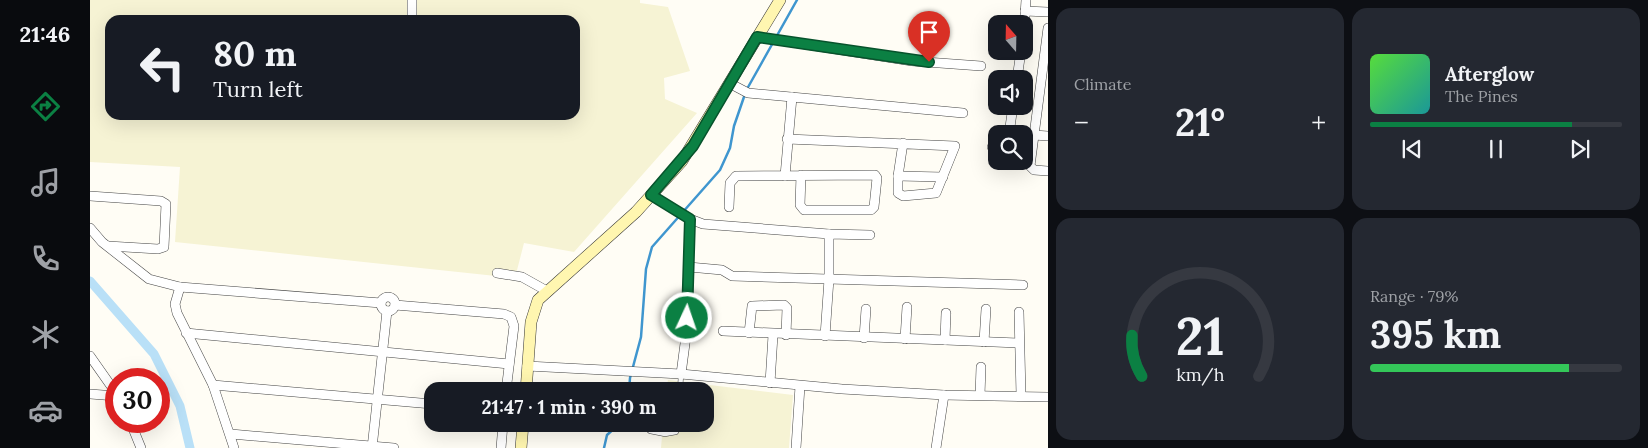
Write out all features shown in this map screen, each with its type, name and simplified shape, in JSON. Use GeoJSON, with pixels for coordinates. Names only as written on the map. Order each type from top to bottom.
{"type":"FeatureCollection","features":[{"type":"Feature","properties":{"kind":"main road"},"geometry":{"type":"LineString","coordinates":[[526,382],[534,310],[546,291],[574,269],[651,195],[693,146],[762,38],[780,0]]}},
{"type":"Feature","properties":{"kind":"main road"},"geometry":{"type":"LineString","coordinates":[[521,448],[522,432]]}},
{"type":"Feature","properties":{"kind":"street"},"geometry":{"type":"LineString","coordinates":[[412,0],[412,15]]}},
{"type":"Feature","properties":{"kind":"street"},"geometry":{"type":"LineString","coordinates":[[1025,15],[1026,0]]}},
{"type":"Feature","properties":{"kind":"street"},"geometry":{"type":"LineString","coordinates":[[1025,11],[1048,12]]}},
{"type":"Feature","properties":{"kind":"street"},"geometry":{"type":"LineString","coordinates":[[1048,28],[1043,100],[1034,135],[1030,166],[1034,170],[1048,171]]}},
{"type":"Feature","properties":{"kind":"street"},"geometry":{"type":"LineString","coordinates":[[762,38],[912,60],[981,66]]}},
{"type":"Feature","properties":{"kind":"street"},"geometry":{"type":"LineString","coordinates":[[733,85],[748,93],[792,98],[851,101],[963,113]]}},
{"type":"Feature","properties":{"kind":"street"},"geometry":{"type":"LineString","coordinates":[[785,176],[792,98]]}},
{"type":"Feature","properties":{"kind":"street"},"geometry":{"type":"LineString","coordinates":[[1034,135],[1048,136]]}},
{"type":"Feature","properties":{"kind":"street"},"geometry":{"type":"LineString","coordinates":[[787,139],[903,143],[960,146],[936,193],[902,196],[897,190],[903,143]]}},
{"type":"Feature","properties":{"kind":"street"},"geometry":{"type":"LineString","coordinates":[[729,207],[730,183],[736,176],[801,175],[875,175],[877,178],[874,207],[871,210],[804,210],[800,205],[801,175]]}},
{"type":"Feature","properties":{"kind":"street"},"geometry":{"type":"LineString","coordinates":[[898,176],[943,177]]}},
{"type":"Feature","properties":{"kind":"street"},"geometry":{"type":"LineString","coordinates":[[651,195],[703,224],[829,234],[870,235]]}},
{"type":"Feature","properties":{"kind":"street"},"geometry":{"type":"LineString","coordinates":[[90,196],[161,201],[166,204],[164,247],[108,246]]}},
{"type":"Feature","properties":{"kind":"street"},"geometry":{"type":"LineString","coordinates":[[681,374],[686,336],[689,267],[686,216]]}},
{"type":"Feature","properties":{"kind":"street"},"geometry":{"type":"LineString","coordinates":[[90,228],[108,246],[149,279],[180,286],[381,303]]}},
{"type":"Feature","properties":{"kind":"street"},"geometry":{"type":"LineString","coordinates":[[825,336],[829,279],[829,234]]}},
{"type":"Feature","properties":{"kind":"street"},"geometry":{"type":"LineString","coordinates":[[689,267],[722,270],[732,276],[1023,285]]}},
{"type":"Feature","properties":{"kind":"street"},"geometry":{"type":"LineString","coordinates":[[497,273],[522,276],[546,291]]}},
{"type":"Feature","properties":{"kind":"street"},"geometry":{"type":"LineString","coordinates":[[180,286],[175,308],[213,385],[231,434],[234,448]]}},
{"type":"Feature","properties":{"kind":"street"},"geometry":{"type":"LineString","coordinates":[[387,311],[382,308],[383,298],[389,296],[394,299],[395,305]]}},
{"type":"Feature","properties":{"kind":"street"},"geometry":{"type":"LineString","coordinates":[[387,311],[395,305]]}},
{"type":"Feature","properties":{"kind":"street"},"geometry":{"type":"LineString","coordinates":[[395,305],[508,316],[512,319],[514,326],[507,382]]}},
{"type":"Feature","properties":{"kind":"street"},"geometry":{"type":"LineString","coordinates":[[749,333],[752,306],[784,305],[787,308],[786,335]]}},
{"type":"Feature","properties":{"kind":"street"},"geometry":{"type":"LineString","coordinates":[[905,339],[907,307]]}},
{"type":"Feature","properties":{"kind":"street"},"geometry":{"type":"LineString","coordinates":[[864,338],[866,309]]}},
{"type":"Feature","properties":{"kind":"street"},"geometry":{"type":"LineString","coordinates":[[984,342],[986,309]]}},
{"type":"Feature","properties":{"kind":"street"},"geometry":{"type":"LineString","coordinates":[[372,447],[387,311]]}},
{"type":"Feature","properties":{"kind":"street"},"geometry":{"type":"LineString","coordinates":[[1019,312],[1021,396]]}},
{"type":"Feature","properties":{"kind":"street"},"geometry":{"type":"LineString","coordinates":[[945,340],[946,313]]}},
{"type":"Feature","properties":{"kind":"street"},"geometry":{"type":"LineString","coordinates":[[723,331],[1019,343]]}},
{"type":"Feature","properties":{"kind":"street"},"geometry":{"type":"LineString","coordinates":[[186,333],[509,364]]}},
{"type":"Feature","properties":{"kind":"street"},"geometry":{"type":"LineString","coordinates":[[770,383],[773,334]]}},
{"type":"Feature","properties":{"kind":"street"},"geometry":{"type":"LineString","coordinates":[[90,356],[105,378]]}},
{"type":"Feature","properties":{"kind":"street"},"geometry":{"type":"LineString","coordinates":[[527,366],[625,370],[800,386],[944,395],[1048,397]]}},
{"type":"Feature","properties":{"kind":"street"},"geometry":{"type":"LineString","coordinates":[[980,395],[982,367]]}},
{"type":"Feature","properties":{"kind":"street"},"geometry":{"type":"LineString","coordinates":[[213,385],[424,403]]}},
{"type":"Feature","properties":{"kind":"street"},"geometry":{"type":"LineString","coordinates":[[796,448],[800,386]]}},
{"type":"Feature","properties":{"kind":"street"},"geometry":{"type":"LineString","coordinates":[[90,394],[105,394]]}},
{"type":"Feature","properties":{"kind":"street"},"geometry":{"type":"LineString","coordinates":[[936,448],[944,395]]}},
{"type":"Feature","properties":{"kind":"street"},"geometry":{"type":"LineString","coordinates":[[500,448],[502,432]]}},
{"type":"Feature","properties":{"kind":"street"},"geometry":{"type":"LineString","coordinates":[[135,433],[141,448]]}},
{"type":"Feature","properties":{"kind":"street"},"geometry":{"type":"LineString","coordinates":[[231,434],[394,448]]}},
{"type":"Feature","properties":{"kind":"lane"},"geometry":{"type":"LineString","coordinates":[[681,374],[681,382]]}},
{"type":"Feature","properties":{"kind":"lane"},"geometry":{"type":"LineString","coordinates":[[655,432],[665,434],[676,432]]}},
{"type":"Feature","properties":{"kind":"shaded area"},"geometry":{"type":"Polygon","coordinates":[[[90,0],[640,0],[640,3],[668,7],[690,71],[664,78],[665,99],[697,113],[574,252],[524,243],[515,278],[175,242],[180,167],[90,162],[90,0]]]}},
{"type":"Feature","properties":{"kind":"shaded area"},"geometry":{"type":"Polygon","coordinates":[[[668,380],[685,382],[668,382],[668,380]]]}},
{"type":"Feature","properties":{"kind":"shaded area"},"geometry":{"type":"Polygon","coordinates":[[[714,386],[793,395],[789,448],[661,448],[662,432],[714,432],[714,386]]]}},
{"type":"Feature","properties":{"kind":"waterway"},"geometry":{"type":"LineString","coordinates":[[747,89],[797,0]]}},
{"type":"Feature","properties":{"kind":"waterway"},"geometry":{"type":"LineString","coordinates":[[630,382],[641,337],[646,269],[652,247],[720,170],[730,148],[734,126],[745,94]]}},
{"type":"Feature","properties":{"kind":"waterway"},"geometry":{"type":"LineString","coordinates":[[90,281],[154,354],[180,406],[190,448]]}},
{"type":"Feature","properties":{"kind":"waterway"},"geometry":{"type":"LineString","coordinates":[[604,448],[607,435],[610,432]]}},
{"type":"Feature","properties":{"kind":"route"},"geometry":{"type":"LineString","coordinates":[[687,318],[690,219],[651,195],[693,146],[757,37],[929,62]]}}]}
